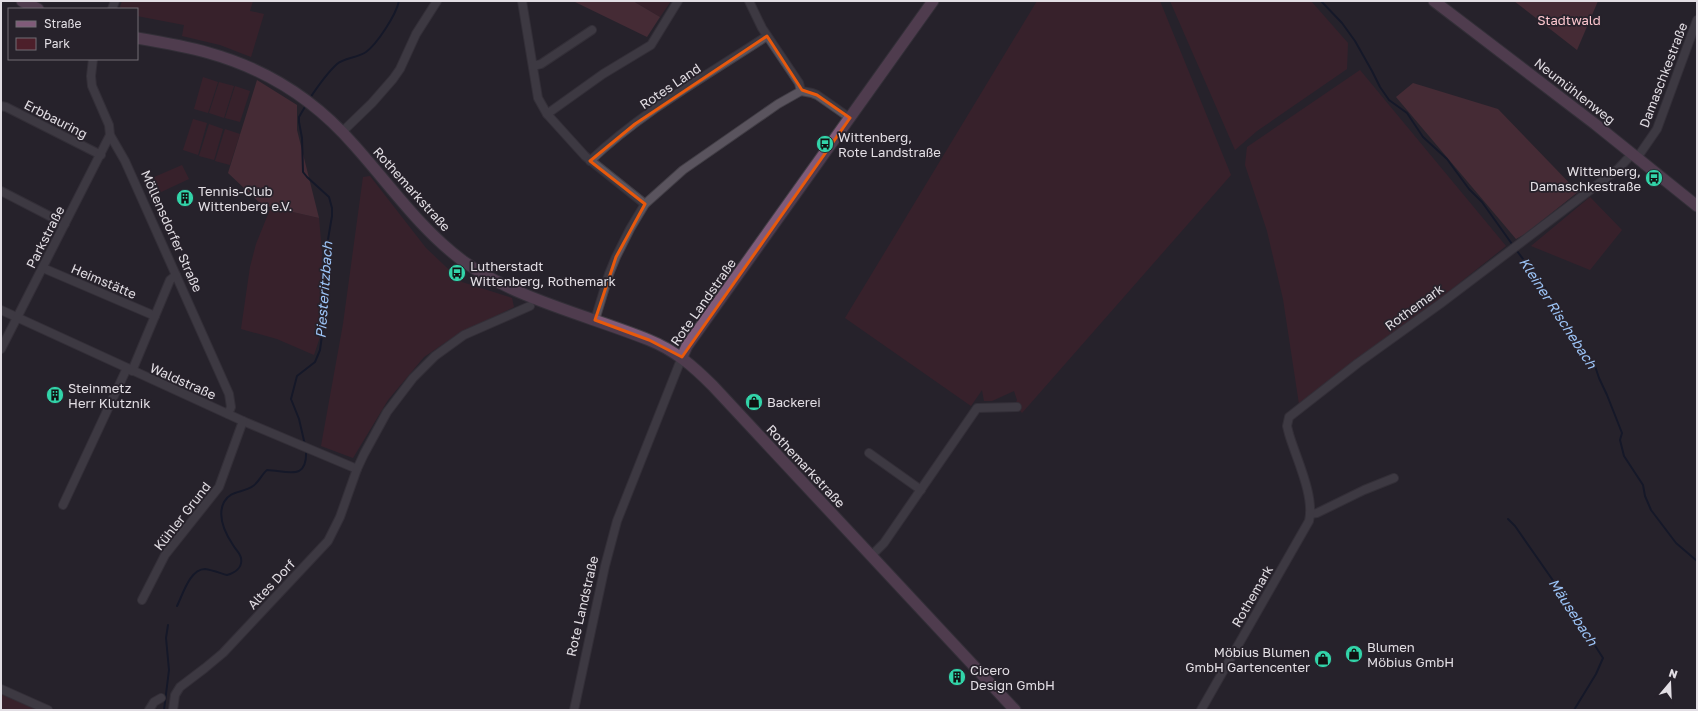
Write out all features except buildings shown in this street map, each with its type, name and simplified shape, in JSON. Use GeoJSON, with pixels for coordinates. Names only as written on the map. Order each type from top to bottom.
{"type":"FeatureCollection","features":[{"type":"Feature","properties":{"kind":"street"},"geometry":{"type":"LineString","coordinates":[[22,1],[36,8]]}},
{"type":"Feature","properties":{"kind":"street"},"geometry":{"type":"LineString","coordinates":[[342,132],[393,79],[400,69],[416,34],[438,1]]}},
{"type":"Feature","properties":{"kind":"street"},"geometry":{"type":"LineString","coordinates":[[522,1],[538,98],[547,114],[590,161],[645,204]]}},
{"type":"Feature","properties":{"kind":"street"},"geometry":{"type":"LineString","coordinates":[[547,114],[603,74],[651,45],[678,1]]}},
{"type":"Feature","properties":{"kind":"street"},"geometry":{"type":"LineString","coordinates":[[749,1],[767,36],[799,83],[801,91]]}},
{"type":"Feature","properties":{"kind":"street","name":"Rote Landstraße"},"geometry":{"type":"LineString","coordinates":[[574,710],[603,573],[617,521],[687,346],[934,1]]}},
{"type":"Feature","properties":{"kind":"street","name":"Neumühlenweg"},"geometry":{"type":"LineString","coordinates":[[1434,1],[1595,124],[1697,206]]}},
{"type":"Feature","properties":{"kind":"street","name":"Damaschkestraße"},"geometry":{"type":"LineString","coordinates":[[1635,156],[1657,129],[1697,20]]}},
{"type":"Feature","properties":{"kind":"street"},"geometry":{"type":"LineString","coordinates":[[533,66],[541,64],[592,30]]}},
{"type":"Feature","properties":{"kind":"street","name":"Rotes Land"},"geometry":{"type":"LineString","coordinates":[[590,161],[640,120],[767,36]]}},
{"type":"Feature","properties":{"kind":"street","name":"Rothemarkstraße"},"geometry":{"type":"LineString","coordinates":[[138,38],[195,49],[235,61],[270,77],[302,97],[342,132],[425,227],[464,261],[510,287],[657,343],[682,357],[713,386],[956,648],[1016,710]]}},
{"type":"Feature","properties":{"kind":"street","name":"Möllensdorfer Straße"},"geometry":{"type":"LineString","coordinates":[[93,60],[91,76],[92,86],[109,125],[110,135],[120,152],[229,394],[231,407],[228,414]]}},
{"type":"Feature","properties":{"kind":"street"},"geometry":{"type":"LineString","coordinates":[[595,320],[609,274],[630,228],[645,204],[683,170],[778,104],[801,91],[817,95],[850,118]]}},
{"type":"Feature","properties":{"kind":"street","name":"Erbbauring"},"geometry":{"type":"LineString","coordinates":[[1,106],[6,107],[101,155]]}},
{"type":"Feature","properties":{"kind":"street","name":"Parkstraße"},"geometry":{"type":"LineString","coordinates":[[1,349],[110,135]]}},
{"type":"Feature","properties":{"kind":"street","name":"Rothemark"},"geometry":{"type":"LineString","coordinates":[[1200,710],[1309,521],[1310,514],[1307,491],[1287,426],[1289,417],[1358,363],[1635,156]]}},
{"type":"Feature","properties":{"kind":"street"},"geometry":{"type":"LineString","coordinates":[[1,191],[65,224]]}},
{"type":"Feature","properties":{"kind":"street","name":"Heimstätte"},"geometry":{"type":"LineString","coordinates":[[43,268],[155,316]]}},
{"type":"Feature","properties":{"kind":"street"},"geometry":{"type":"LineString","coordinates":[[63,505],[155,316],[170,280],[176,275]]}},
{"type":"Feature","properties":{"kind":"street"},"geometry":{"type":"LineString","coordinates":[[357,469],[396,398],[425,365],[454,341],[471,331],[530,306]]}},
{"type":"Feature","properties":{"kind":"street","name":"Waldstraße"},"geometry":{"type":"LineString","coordinates":[[1,310],[243,421],[357,469]]}},
{"type":"Feature","properties":{"kind":"street"},"geometry":{"type":"LineString","coordinates":[[871,556],[884,543],[977,408],[1017,407]]}},
{"type":"Feature","properties":{"kind":"street","name":"Kühler Grund"},"geometry":{"type":"LineString","coordinates":[[142,600],[165,555],[220,488],[243,421]]}},
{"type":"Feature","properties":{"kind":"street"},"geometry":{"type":"LineString","coordinates":[[869,453],[921,490]]}},
{"type":"Feature","properties":{"kind":"street","name":"Altes Dorf"},"geometry":{"type":"LineString","coordinates":[[173,710],[175,695],[180,687],[205,668],[231,645],[328,541],[340,517],[357,469]]}},
{"type":"Feature","properties":{"kind":"street"},"geometry":{"type":"LineString","coordinates":[[1310,514],[1317,513],[1364,490],[1394,478]]}},
{"type":"Feature","properties":{"kind":"street"},"geometry":{"type":"LineString","coordinates":[[1,689],[48,710]]}},
{"type":"Feature","properties":{"kind":"street"},"geometry":{"type":"LineString","coordinates":[[149,710],[154,702],[161,698]]}},
{"type":"Feature","properties":{"kind":"highlighted area"},"geometry":{"type":"Polygon","coordinates":[[[767,36],[802,90],[817,95],[850,118],[682,357],[649,340],[595,320],[616,257],[645,204],[590,161],[635,124],[767,36]]]}},
{"type":"Feature","properties":{"kind":"green space"},"geometry":{"type":"Polygon","coordinates":[[[122,1],[253,1],[250,11],[264,14],[251,57],[220,45],[182,36],[184,25],[138,16],[138,8],[120,7],[122,1]]]}},
{"type":"Feature","properties":{"kind":"green space"},"geometry":{"type":"Polygon","coordinates":[[[573,1],[633,1],[660,17],[647,37],[573,1]]]}},
{"type":"Feature","properties":{"kind":"green space"},"geometry":{"type":"Polygon","coordinates":[[[633,1],[671,1],[660,17],[633,1]]]}},
{"type":"Feature","properties":{"kind":"green space"},"geometry":{"type":"Polygon","coordinates":[[[1037,1],[1160,1],[1231,175],[1022,413],[1015,405],[1017,400],[1014,391],[992,401],[984,401],[982,390],[971,406],[845,318],[1037,1]]]}},
{"type":"Feature","properties":{"kind":"green space"},"geometry":{"type":"Polygon","coordinates":[[[1170,1],[1311,1],[1348,43],[1347,69],[1257,131],[1235,150],[1170,1]]]}},
{"type":"Feature","properties":{"kind":"green space","name":"Stadtwald"},"geometry":{"type":"Polygon","coordinates":[[[1514,1],[1598,1],[1577,50],[1514,1]]]}},
{"type":"Feature","properties":{"kind":"green space"},"geometry":{"type":"Polygon","coordinates":[[[1360,70],[1506,246],[1443,296],[1299,404],[1283,299],[1267,231],[1245,165],[1247,147],[1360,70]]]}},
{"type":"Feature","properties":{"kind":"green space"},"geometry":{"type":"Polygon","coordinates":[[[203,77],[218,82],[208,113],[194,109],[203,77]]]}},
{"type":"Feature","properties":{"kind":"green space"},"geometry":{"type":"Polygon","coordinates":[[[257,80],[297,105],[297,130],[319,218],[262,205],[228,173],[257,80]]]}},
{"type":"Feature","properties":{"kind":"green space"},"geometry":{"type":"Polygon","coordinates":[[[219,82],[234,86],[224,118],[209,113],[219,82]]]}},
{"type":"Feature","properties":{"kind":"green space"},"geometry":{"type":"Polygon","coordinates":[[[1413,83],[1498,109],[1578,192],[1525,234],[1516,239],[1396,97],[1413,83]]]}},
{"type":"Feature","properties":{"kind":"green space"},"geometry":{"type":"Polygon","coordinates":[[[235,86],[250,91],[240,122],[225,118],[235,86]]]}},
{"type":"Feature","properties":{"kind":"green space"},"geometry":{"type":"Polygon","coordinates":[[[193,119],[207,123],[198,155],[183,150],[193,119]]]}},
{"type":"Feature","properties":{"kind":"green space"},"geometry":{"type":"Polygon","coordinates":[[[209,124],[223,129],[214,160],[199,156],[209,124]]]}},
{"type":"Feature","properties":{"kind":"green space"},"geometry":{"type":"Polygon","coordinates":[[[225,129],[240,134],[230,165],[215,161],[225,129]]]}},
{"type":"Feature","properties":{"kind":"green space"},"geometry":{"type":"Polygon","coordinates":[[[182,165],[189,179],[159,193],[152,178],[182,165]]]}},
{"type":"Feature","properties":{"kind":"green space"},"geometry":{"type":"Polygon","coordinates":[[[370,176],[426,248],[462,282],[512,298],[514,307],[458,334],[424,357],[388,400],[353,458],[321,446],[343,324],[363,177],[370,176]]]}},
{"type":"Feature","properties":{"kind":"green space"},"geometry":{"type":"Polygon","coordinates":[[[1590,197],[1622,230],[1590,270],[1531,246],[1590,197]]]}},
{"type":"Feature","properties":{"kind":"green space"},"geometry":{"type":"Polygon","coordinates":[[[271,207],[319,218],[322,252],[320,337],[314,355],[277,339],[241,329],[250,267],[256,244],[271,207]]]}},
{"type":"Feature","properties":{"kind":"green space"},"geometry":{"type":"Polygon","coordinates":[[[1,693],[37,710],[1,710],[1,693]]]}},
{"type":"Feature","properties":{"kind":"waterway","name":"Piesteritzbach"},"geometry":{"type":"LineString","coordinates":[[310,98],[337,64],[343,60],[362,54],[370,48],[390,21],[399,1]]}},
{"type":"Feature","properties":{"kind":"waterway","name":"Kleiner Rischebach"},"geometry":{"type":"LineString","coordinates":[[1321,1],[1342,23],[1355,41],[1380,87],[1389,100],[1407,113],[1423,137],[1447,159],[1469,189],[1482,202],[1512,244]]}},
{"type":"Feature","properties":{"kind":"waterway","name":"Piesteritzbach"},"geometry":{"type":"LineString","coordinates":[[305,445],[299,419],[291,399],[297,376],[315,362],[320,350],[326,306],[325,257],[332,216],[332,208],[329,197],[303,172],[302,138],[299,117],[306,105]]}},
{"type":"Feature","properties":{"kind":"waterway","name":"Kleiner Rischebach"},"geometry":{"type":"LineString","coordinates":[[1517,251],[1546,289],[1569,328],[1594,363],[1622,433],[1620,440],[1624,456],[1643,485],[1645,496],[1651,510],[1676,543],[1697,561]]}},
{"type":"Feature","properties":{"kind":"waterway","name":"Piesteritzbach"},"geometry":{"type":"LineString","coordinates":[[177,606],[188,583],[195,573],[200,570],[208,569],[227,575],[235,571],[241,565],[239,553],[227,535],[223,524],[221,513],[222,507],[227,498],[230,495],[253,486],[267,470],[289,472],[300,470],[304,466],[306,449]]}},
{"type":"Feature","properties":{"kind":"waterway","name":"Mäusebach"},"geometry":{"type":"LineString","coordinates":[[1508,519],[1515,526],[1552,579],[1603,658],[1596,674],[1574,710]]}},
{"type":"Feature","properties":{"kind":"waterway","name":"Piesteritzbach"},"geometry":{"type":"LineString","coordinates":[[164,710],[169,670],[166,638],[168,625]]}},
{"type":"Feature","properties":{"kind":"place","name":"Wittenberg, Rote Landstraße"},"geometry":{"type":"Point","coordinates":[825,144]}},
{"type":"Feature","properties":{"kind":"place","name":"Wittenberg, Damaschkestraße"},"geometry":{"type":"Point","coordinates":[1654,178]}},
{"type":"Feature","properties":{"kind":"place","name":"Tennis-Club Wittenberg e.V."},"geometry":{"type":"Point","coordinates":[185,198]}},
{"type":"Feature","properties":{"kind":"place","name":"Lutherstadt Wittenberg, Rothemark"},"geometry":{"type":"Point","coordinates":[457,273]}},
{"type":"Feature","properties":{"kind":"place","name":"Steinmetz Herr Klutznik"},"geometry":{"type":"Point","coordinates":[55,395]}},
{"type":"Feature","properties":{"kind":"place","name":"Backerei"},"geometry":{"type":"Point","coordinates":[754,402]}},
{"type":"Feature","properties":{"kind":"place","name":"Blumen Möbius GmbH"},"geometry":{"type":"Point","coordinates":[1354,654]}},
{"type":"Feature","properties":{"kind":"place","name":"Möbius Blumen GmbH Gartencenter"},"geometry":{"type":"Point","coordinates":[1323,659]}},
{"type":"Feature","properties":{"kind":"place","name":"Cicero Design GmbH"},"geometry":{"type":"Point","coordinates":[957,677]}}]}
